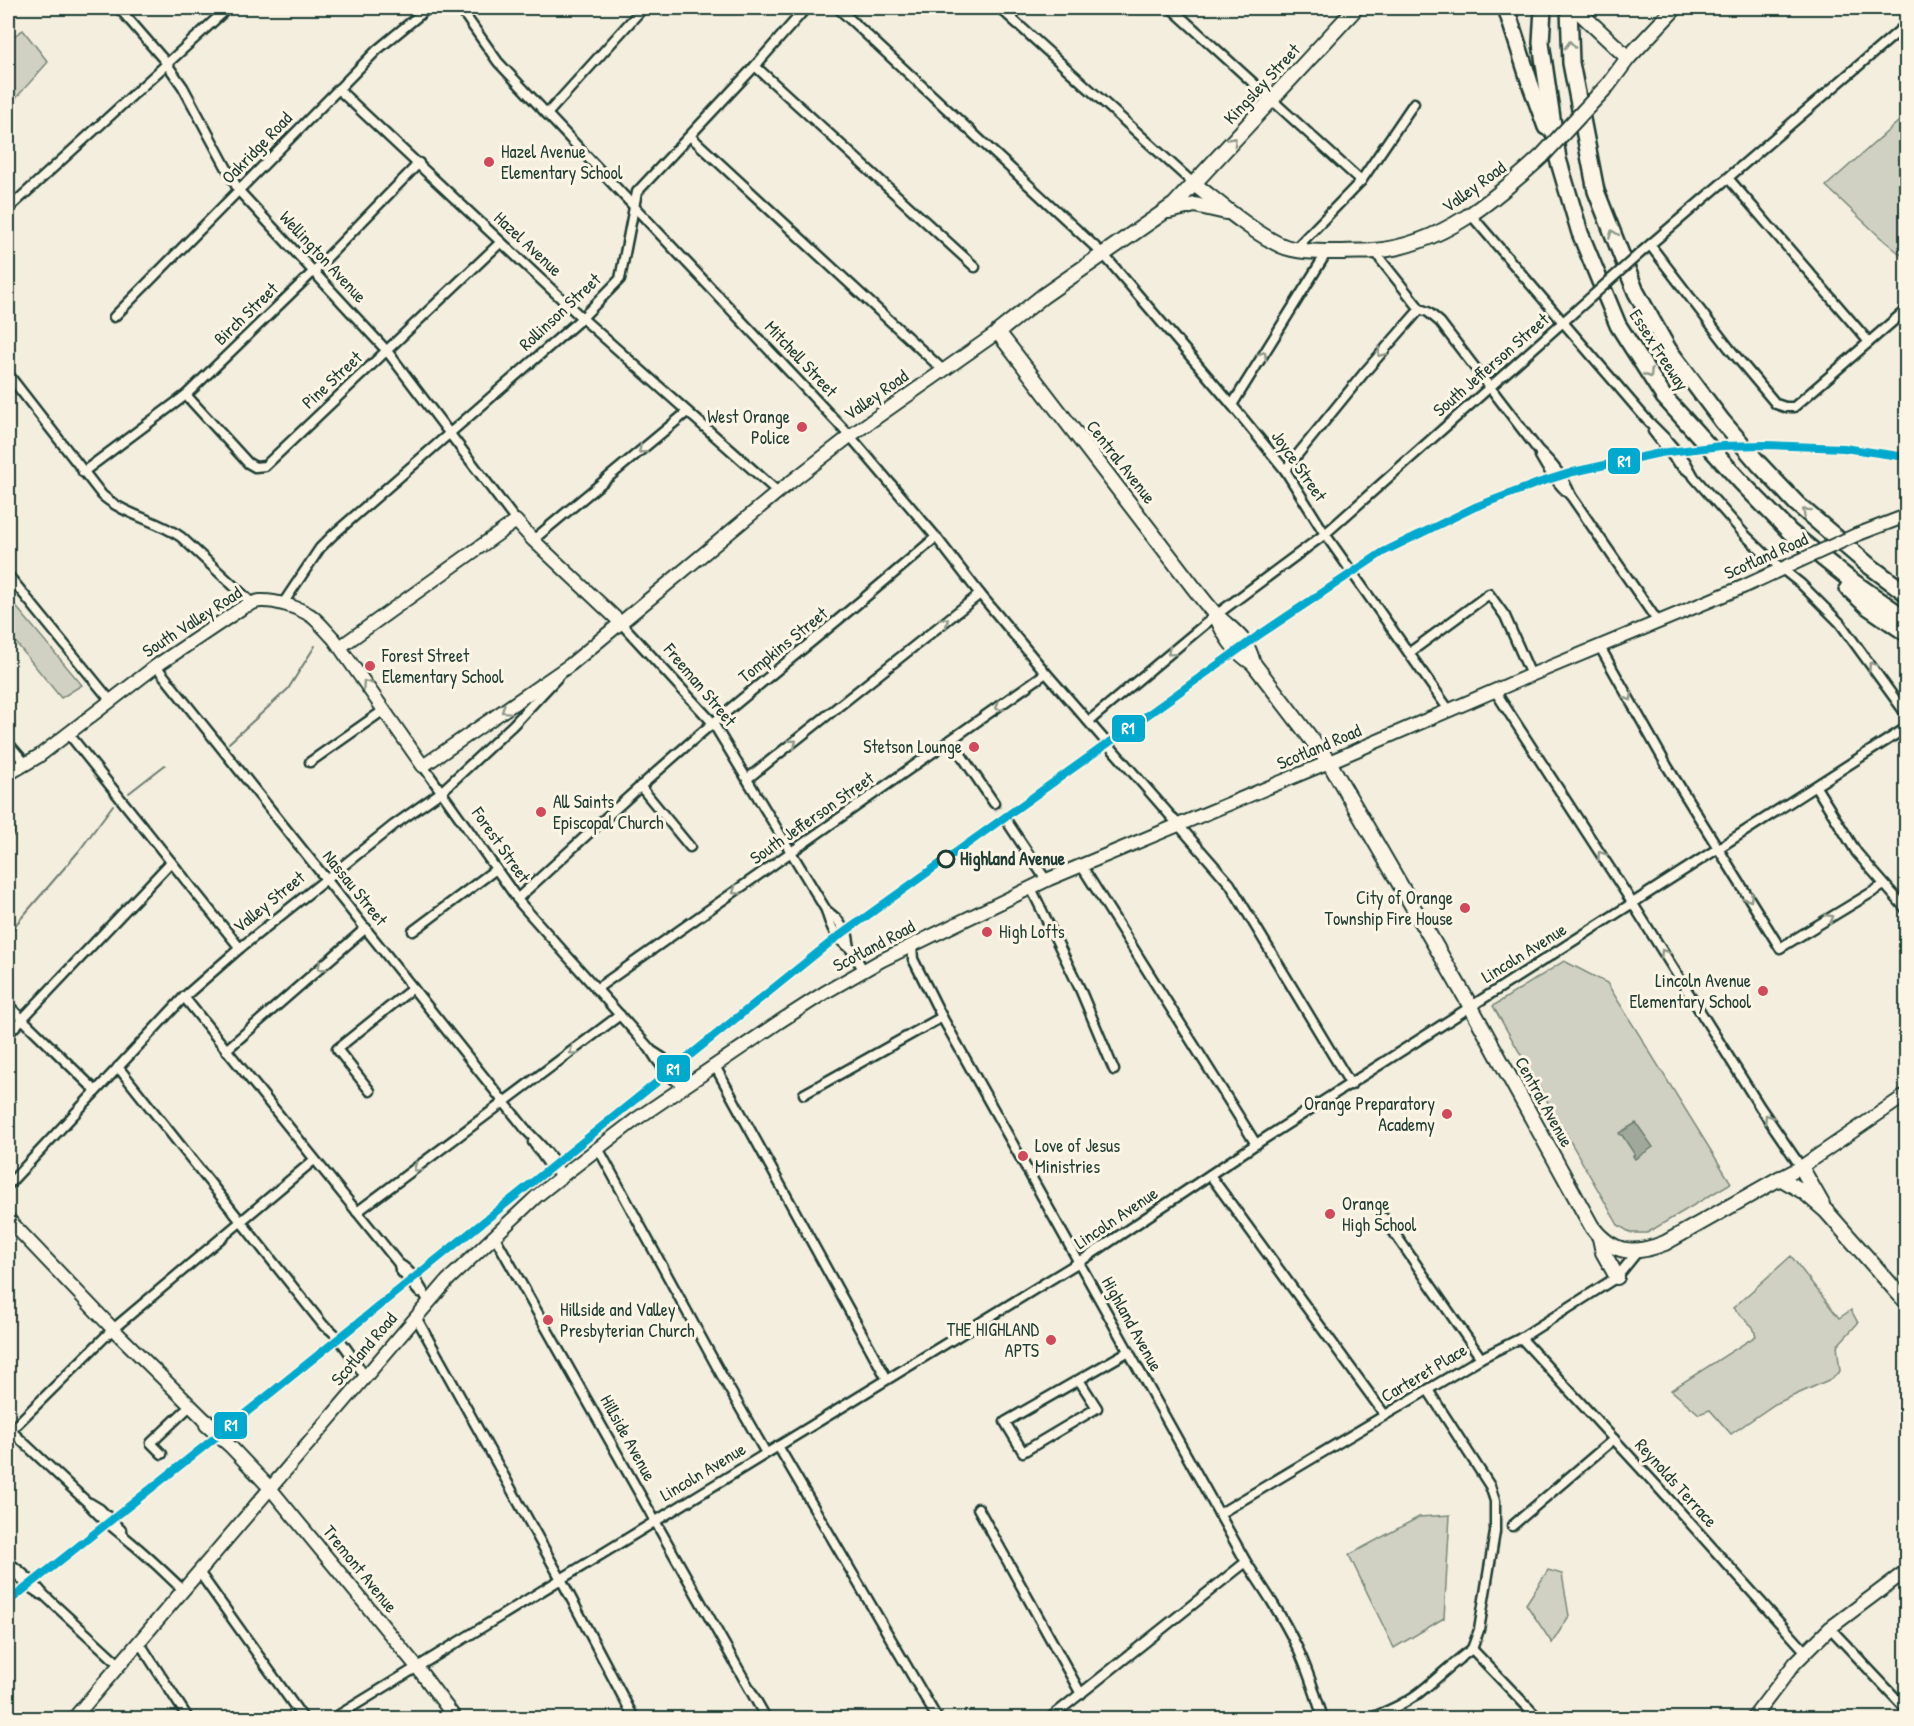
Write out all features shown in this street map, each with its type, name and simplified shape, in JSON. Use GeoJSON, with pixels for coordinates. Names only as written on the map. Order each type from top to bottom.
{"type":"FeatureCollection","features":[{"type":"Feature","properties":{"kind":"highway"},"geometry":{"type":"LineString","coordinates":[[1506,8],[1558,159]]}},
{"type":"Feature","properties":{"kind":"highway","name":"Essex Freeway"},"geometry":{"type":"LineString","coordinates":[[1543,8],[1541,43],[1558,159],[1580,233],[1618,325],[1664,397],[1741,482],[1790,532],[1849,579],[1906,619]]}},
{"type":"Feature","properties":{"kind":"highway","name":"Essex Freeway"},"geometry":{"type":"LineString","coordinates":[[1571,9],[1571,63],[1596,191],[1636,292],[1668,349],[1722,421],[1797,504],[1867,564],[1906,593]]}},
{"type":"Feature","properties":{"kind":"highway"},"geometry":{"type":"LineString","coordinates":[[1790,532],[1867,606],[1906,633]]}},
{"type":"Feature","properties":{"kind":"highway"},"geometry":{"type":"LineString","coordinates":[[1867,564],[1906,585]]}},
{"type":"Feature","properties":{"kind":"main road","name":"Kingsley Street"},"geometry":{"type":"LineString","coordinates":[[1194,184],[1356,8]]}},
{"type":"Feature","properties":{"kind":"main road","name":"Valley Road"},"geometry":{"type":"LineString","coordinates":[[620,622],[849,436],[1174,205],[1194,184],[1233,214],[1279,244],[1295,249],[1327,252],[1376,251],[1424,239],[1471,215],[1542,156],[1675,8]]}},
{"type":"Feature","properties":{"kind":"main road"},"geometry":{"type":"LineString","coordinates":[[1571,9],[1598,29],[1628,58]]}},
{"type":"Feature","properties":{"kind":"main road","name":"Valley Road"},"geometry":{"type":"LineString","coordinates":[[1164,212],[1195,205],[1233,214]]}},
{"type":"Feature","properties":{"kind":"main road","name":"Central Avenue"},"geometry":{"type":"LineString","coordinates":[[998,332],[1216,615],[1232,628],[1249,649],[1253,663],[1329,762],[1471,1007],[1600,1238],[1603,1252],[1617,1277]]}},
{"type":"Feature","properties":{"kind":"main road","name":"Scotland Road"},"geometry":{"type":"LineString","coordinates":[[74,1719],[448,1280],[538,1195],[598,1148],[683,1087],[812,1001],[912,946],[1046,880],[1600,647],[1856,535],[1906,516]]}},
{"type":"Feature","properties":{"kind":"main road"},"geometry":{"type":"LineString","coordinates":[[340,647],[516,521]]}},
{"type":"Feature","properties":{"kind":"main road","name":"Freeman Street"},"geometry":{"type":"LineString","coordinates":[[516,521],[620,622]]}},
{"type":"Feature","properties":{"kind":"main road","name":"South Valley Road"},"geometry":{"type":"LineString","coordinates":[[8,774],[26,764],[156,666],[252,603],[260,601],[282,605],[310,615],[340,647]]}},
{"type":"Feature","properties":{"kind":"main road","name":"Valley Street"},"geometry":{"type":"LineString","coordinates":[[423,766],[570,665],[620,622]]}},
{"type":"Feature","properties":{"kind":"main road","name":"Forest Street"},"geometry":{"type":"LineString","coordinates":[[340,647],[423,766]]}},
{"type":"Feature","properties":{"kind":"main road"},"geometry":{"type":"LineString","coordinates":[[1600,1238],[1623,1250],[1638,1251],[1665,1244],[1801,1167],[1906,1095]]}},
{"type":"Feature","properties":{"kind":"main road"},"geometry":{"type":"LineString","coordinates":[[1801,1167],[1826,1211]]}},
{"type":"Feature","properties":{"kind":"main road"},"geometry":{"type":"LineString","coordinates":[[1780,1178],[1804,1192],[1826,1211],[1906,1302]]}},
{"type":"Feature","properties":{"kind":"main road","name":"Tremont Avenue"},"geometry":{"type":"LineString","coordinates":[[8,1219],[113,1329],[205,1420],[223,1434],[231,1447],[270,1488],[417,1667],[455,1719]]}},
{"type":"Feature","properties":{"kind":"main road"},"geometry":{"type":"LineString","coordinates":[[1753,1719],[1780,1681],[1806,1651],[1830,1628],[1906,1571]]}},
{"type":"Feature","properties":{"kind":"street","name":"Wellington Avenue"},"geometry":{"type":"LineString","coordinates":[[119,8],[167,64],[183,87],[239,191],[387,351],[516,521]]}},
{"type":"Feature","properties":{"kind":"street"},"geometry":{"type":"LineString","coordinates":[[8,209],[228,8]]}},
{"type":"Feature","properties":{"kind":"street","name":"Oakridge Road"},"geometry":{"type":"LineString","coordinates":[[114,317],[338,89],[377,51],[428,8]]}},
{"type":"Feature","properties":{"kind":"street","name":"Mitchell Street"},"geometry":{"type":"LineString","coordinates":[[460,8],[498,62],[849,436],[936,537],[1046,673],[1230,884],[1351,1085]]}},
{"type":"Feature","properties":{"kind":"street"},"geometry":{"type":"LineString","coordinates":[[547,114],[643,8]]}},
{"type":"Feature","properties":{"kind":"street","name":"Rollinson Street"},"geometry":{"type":"LineString","coordinates":[[282,605],[320,548],[582,318],[620,279],[637,192],[806,8]]}},
{"type":"Feature","properties":{"kind":"street","name":"Joyce Street"},"geometry":{"type":"LineString","coordinates":[[838,8],[1104,255],[1285,470],[1325,534],[1449,710]]}},
{"type":"Feature","properties":{"kind":"street"},"geometry":{"type":"LineString","coordinates":[[999,8],[1194,184]]}},
{"type":"Feature","properties":{"kind":"street"},"geometry":{"type":"LineString","coordinates":[[1171,8],[1361,180]]}},
{"type":"Feature","properties":{"kind":"street","name":"South Jefferson Street"},"geometry":{"type":"LineString","coordinates":[[1089,721],[1216,615],[1325,534],[1638,255],[1906,25]]}},
{"type":"Feature","properties":{"kind":"street"},"geometry":{"type":"LineString","coordinates":[[755,66],[975,267]]}},
{"type":"Feature","properties":{"kind":"street","name":"Hazel Avenue"},"geometry":{"type":"LineString","coordinates":[[338,89],[582,318],[778,492]]}},
{"type":"Feature","properties":{"kind":"street"},"geometry":{"type":"LineString","coordinates":[[1295,249],[1361,180],[1414,103]]}},
{"type":"Feature","properties":{"kind":"street"},"geometry":{"type":"LineString","coordinates":[[690,136],[943,370]]}},
{"type":"Feature","properties":{"kind":"street","name":"Birch Street"},"geometry":{"type":"LineString","coordinates":[[83,472],[186,395],[313,272],[419,163]]}},
{"type":"Feature","properties":{"kind":"street"},"geometry":{"type":"LineString","coordinates":[[1728,178],[1869,342]]}},
{"type":"Feature","properties":{"kind":"street"},"geometry":{"type":"LineString","coordinates":[[1471,215],[1685,461],[1694,477],[1746,536],[1823,604],[1840,622],[1906,714]]}},
{"type":"Feature","properties":{"kind":"street","name":"Pine Street"},"geometry":{"type":"LineString","coordinates":[[186,395],[248,463],[255,467],[265,466],[501,242]]}},
{"type":"Feature","properties":{"kind":"street"},"geometry":{"type":"LineString","coordinates":[[1650,245],[1729,348],[1776,404],[1785,407],[1794,407],[1869,342],[1905,315]]}},
{"type":"Feature","properties":{"kind":"street"},"geometry":{"type":"LineString","coordinates":[[1376,251],[1420,309],[1428,312],[1440,322],[1491,387],[1538,450],[1545,465],[1570,496],[1658,622]]}},
{"type":"Feature","properties":{"kind":"street"},"geometry":{"type":"LineString","coordinates":[[1232,405],[1327,252]]}},
{"type":"Feature","properties":{"kind":"street"},"geometry":{"type":"LineString","coordinates":[[1285,470],[1420,309]]}},
{"type":"Feature","properties":{"kind":"street"},"geometry":{"type":"LineString","coordinates":[[8,374],[102,495],[111,503],[170,529],[252,603]]}},
{"type":"Feature","properties":{"kind":"street"},"geometry":{"type":"LineString","coordinates":[[533,540],[687,412]]}},
{"type":"Feature","properties":{"kind":"street","name":"Tompkins Street"},"geometry":{"type":"LineString","coordinates":[[517,899],[640,786],[936,537]]}},
{"type":"Feature","properties":{"kind":"street"},"geometry":{"type":"LineString","coordinates":[[8,575],[110,700]]}},
{"type":"Feature","properties":{"kind":"street"},"geometry":{"type":"LineString","coordinates":[[747,779],[980,594]]}},
{"type":"Feature","properties":{"kind":"street"},"geometry":{"type":"LineString","coordinates":[[1408,653],[1489,594],[1505,616],[1531,675]]}},
{"type":"Feature","properties":{"kind":"street","name":"Freeman Street"},"geometry":{"type":"LineString","coordinates":[[620,622],[713,723],[826,910],[829,923],[841,942],[850,948],[864,971]]}},
{"type":"Feature","properties":{"kind":"street"},"geometry":{"type":"LineString","coordinates":[[1600,647],[1667,766],[1780,948],[1884,885]]}},
{"type":"Feature","properties":{"kind":"street","name":"Valley Street"},"geometry":{"type":"LineString","coordinates":[[8,1185],[184,997],[240,948],[326,879],[394,825],[441,792],[513,725],[570,665]]}},
{"type":"Feature","properties":{"kind":"street","name":"Nassau Street"},"geometry":{"type":"LineString","coordinates":[[156,666],[527,1131],[558,1166],[562,1176]]}},
{"type":"Feature","properties":{"kind":"street","name":"South Jefferson Street"},"geometry":{"type":"LineString","coordinates":[[596,989],[1046,673]]}},
{"type":"Feature","properties":{"kind":"street"},"geometry":{"type":"LineString","coordinates":[[1495,691],[1633,904],[1760,1107],[1801,1167]]}},
{"type":"Feature","properties":{"kind":"street"},"geometry":{"type":"LineString","coordinates":[[310,762],[384,710]]}},
{"type":"Feature","properties":{"kind":"street","name":"Lincoln Avenue"},"geometry":{"type":"LineString","coordinates":[[334,1719],[1079,1262],[1256,1144],[1906,728]]}},
{"type":"Feature","properties":{"kind":"street"},"geometry":{"type":"LineString","coordinates":[[68,733],[240,948]]}},
{"type":"Feature","properties":{"kind":"street"},"geometry":{"type":"LineString","coordinates":[[951,740],[994,803]]}},
{"type":"Feature","properties":{"kind":"street"},"geometry":{"type":"LineString","coordinates":[[8,743],[26,764]]}},
{"type":"Feature","properties":{"kind":"street","name":"Forest Street"},"geometry":{"type":"LineString","coordinates":[[423,766],[517,899],[650,1049],[663,1058],[675,1072],[683,1087]]}},
{"type":"Feature","properties":{"kind":"street"},"geometry":{"type":"LineString","coordinates":[[640,786],[690,847]]}},
{"type":"Feature","properties":{"kind":"street"},"geometry":{"type":"LineString","coordinates":[[1816,787],[1857,853],[1906,909]]}},
{"type":"Feature","properties":{"kind":"street"},"geometry":{"type":"LineString","coordinates":[[1008,823],[1046,880]]}},
{"type":"Feature","properties":{"kind":"street"},"geometry":{"type":"LineString","coordinates":[[8,1034],[171,862]]}},
{"type":"Feature","properties":{"kind":"street"},"geometry":{"type":"LineString","coordinates":[[1081,865],[1256,1144]]}},
{"type":"Feature","properties":{"kind":"street"},"geometry":{"type":"LineString","coordinates":[[413,931],[496,869]]}},
{"type":"Feature","properties":{"kind":"street"},"geometry":{"type":"LineString","coordinates":[[1031,888],[1080,989],[1114,1070]]}},
{"type":"Feature","properties":{"kind":"street"},"geometry":{"type":"LineString","coordinates":[[226,1050],[366,928]]}},
{"type":"Feature","properties":{"kind":"street","name":"Highland Avenue"},"geometry":{"type":"LineString","coordinates":[[912,946],[913,959],[942,1017],[1246,1562],[1296,1644],[1310,1677],[1323,1719]]}},
{"type":"Feature","properties":{"kind":"street"},"geometry":{"type":"LineString","coordinates":[[370,1091],[338,1049],[413,988]]}},
{"type":"Feature","properties":{"kind":"street"},"geometry":{"type":"LineString","coordinates":[[184,997],[399,1264],[404,1266],[415,1279],[429,1302]]}},
{"type":"Feature","properties":{"kind":"street"},"geometry":{"type":"LineString","coordinates":[[8,1005],[95,1090]]}},
{"type":"Feature","properties":{"kind":"street"},"geometry":{"type":"LineString","coordinates":[[357,1212],[620,1015]]}},
{"type":"Feature","properties":{"kind":"street"},"geometry":{"type":"LineString","coordinates":[[804,1094],[942,1017]]}},
{"type":"Feature","properties":{"kind":"street"},"geometry":{"type":"LineString","coordinates":[[715,1066],[887,1379]]}},
{"type":"Feature","properties":{"kind":"street"},"geometry":{"type":"LineString","coordinates":[[118,1067],[365,1376]]}},
{"type":"Feature","properties":{"kind":"street"},"geometry":{"type":"LineString","coordinates":[[598,1148],[716,1366],[766,1453]]}},
{"type":"Feature","properties":{"kind":"street"},"geometry":{"type":"LineString","coordinates":[[183,1590],[132,1543],[100,1509],[87,1502],[9,1430],[113,1329],[315,1160]]}},
{"type":"Feature","properties":{"kind":"street"},"geometry":{"type":"LineString","coordinates":[[1210,1175],[1385,1415]]}},
{"type":"Feature","properties":{"kind":"street"},"geometry":{"type":"LineString","coordinates":[[1384,1218],[1481,1358]]}},
{"type":"Feature","properties":{"kind":"street","name":"Hillside Avenue"},"geometry":{"type":"LineString","coordinates":[[495,1237],[766,1719]]}},
{"type":"Feature","properties":{"kind":"street","name":"Carteret Place"},"geometry":{"type":"LineString","coordinates":[[1220,1514],[1481,1358],[1521,1338],[1617,1277],[1638,1251]]}},
{"type":"Feature","properties":{"kind":"street"},"geometry":{"type":"LineString","coordinates":[[416,1317],[561,1578],[634,1719]]}},
{"type":"Feature","properties":{"kind":"street","name":"Reynolds Terrace"},"geometry":{"type":"LineString","coordinates":[[1521,1338],[1806,1651]]}},
{"type":"Feature","properties":{"kind":"street"},"geometry":{"type":"LineString","coordinates":[[1079,1380],[1097,1408],[1023,1452],[1005,1422],[1129,1351]]}},
{"type":"Feature","properties":{"kind":"street"},"geometry":{"type":"LineString","coordinates":[[1371,1719],[1424,1690],[1472,1649],[1479,1630],[1495,1532],[1496,1501],[1490,1486],[1428,1390]]}},
{"type":"Feature","properties":{"kind":"street"},"geometry":{"type":"LineString","coordinates":[[162,1454],[151,1443],[191,1405]]}},
{"type":"Feature","properties":{"kind":"street"},"geometry":{"type":"LineString","coordinates":[[1512,1526],[1614,1439]]}},
{"type":"Feature","properties":{"kind":"street"},"geometry":{"type":"LineString","coordinates":[[778,1446],[937,1719]]}},
{"type":"Feature","properties":{"kind":"street"},"geometry":{"type":"LineString","coordinates":[[978,1508],[1081,1694]]}},
{"type":"Feature","properties":{"kind":"street"},"geometry":{"type":"LineString","coordinates":[[1050,1719],[1246,1562]]}},
{"type":"Feature","properties":{"kind":"street"},"geometry":{"type":"LineString","coordinates":[[8,1563],[22,1571],[44,1595],[120,1665]]}},
{"type":"Feature","properties":{"kind":"street"},"geometry":{"type":"LineString","coordinates":[[199,1572],[303,1719]]}},
{"type":"Feature","properties":{"kind":"street"},"geometry":{"type":"LineString","coordinates":[[1830,1628],[1906,1709]]}},
{"type":"Feature","properties":{"kind":"street"},"geometry":{"type":"LineString","coordinates":[[139,1642],[188,1719]]}},
{"type":"Feature","properties":{"kind":"street"},"geometry":{"type":"LineString","coordinates":[[1472,1649],[1538,1719]]}},
{"type":"Feature","properties":{"kind":"shaded area"},"geometry":{"type":"Polygon","coordinates":[[[23,30],[48,62],[8,107],[8,40],[23,30]]]}},
{"type":"Feature","properties":{"kind":"shaded area"},"geometry":{"type":"Polygon","coordinates":[[[1906,115],[1906,259],[1826,186],[1906,115]]]}},
{"type":"Feature","properties":{"kind":"shaded area"},"geometry":{"type":"Polygon","coordinates":[[[8,597],[82,685],[61,698],[8,633],[8,597]]]}},
{"type":"Feature","properties":{"kind":"shaded area"},"geometry":{"type":"Polygon","coordinates":[[[1564,961],[1607,983],[1731,1183],[1647,1233],[1631,1233],[1618,1225],[1493,1006],[1564,961]]]}},
{"type":"Feature","properties":{"kind":"shaded area"},"geometry":{"type":"Polygon","coordinates":[[[1636,1123],[1653,1147],[1635,1159],[1633,1156],[1635,1155],[1619,1133],[1636,1123]]]}},
{"type":"Feature","properties":{"kind":"shaded area"},"geometry":{"type":"Polygon","coordinates":[[[1791,1256],[1839,1318],[1851,1310],[1858,1323],[1837,1346],[1840,1371],[1833,1378],[1775,1404],[1731,1434],[1710,1410],[1699,1414],[1671,1390],[1756,1336],[1753,1327],[1733,1308],[1791,1256]]]}},
{"type":"Feature","properties":{"kind":"shaded area"},"geometry":{"type":"Polygon","coordinates":[[[1450,1515],[1444,1618],[1394,1648],[1349,1555],[1419,1517],[1450,1515]]]}},
{"type":"Feature","properties":{"kind":"shaded area"},"geometry":{"type":"Polygon","coordinates":[[[1548,1570],[1562,1574],[1569,1616],[1552,1643],[1526,1604],[1548,1570]]]}},
{"type":"Feature","properties":{"kind":"waterway"},"geometry":{"type":"LineString","coordinates":[[229,743],[288,689],[315,646]]}},
{"type":"Feature","properties":{"kind":"waterway"},"geometry":{"type":"LineString","coordinates":[[129,793],[165,765]]}},
{"type":"Feature","properties":{"kind":"waterway"},"geometry":{"type":"LineString","coordinates":[[8,938],[17,923],[79,851],[113,805]]}},
{"type":"Feature","properties":{"kind":"tunnel"},"geometry":{"type":"LineString","coordinates":[[994,803],[1008,823]]}},
{"type":"Feature","properties":{"kind":"transit line","name":"R1"},"geometry":{"type":"LineString","coordinates":[[8,1602],[832,941],[1259,635],[1383,552],[1475,507],[1541,482],[1573,472],[1660,453],[1721,446],[1765,445],[1844,448],[1906,457]]}},
{"type":"Feature","properties":{"kind":"place","name":"Hazel Avenue Elementary School"},"geometry":{"type":"Point","coordinates":[489,162]}},
{"type":"Feature","properties":{"kind":"place","name":"West Orange Police"},"geometry":{"type":"Point","coordinates":[802,427]}},
{"type":"Feature","properties":{"kind":"place","name":"Forest Street Elementary School"},"geometry":{"type":"Point","coordinates":[370,666]}},
{"type":"Feature","properties":{"kind":"place","name":"Stetson Lounge"},"geometry":{"type":"Point","coordinates":[974,747]}},
{"type":"Feature","properties":{"kind":"place","name":"All Saints Episcopal Church"},"geometry":{"type":"Point","coordinates":[541,812]}},
{"type":"Feature","properties":{"kind":"place","name":"Highland Avenue"},"geometry":{"type":"Point","coordinates":[946,859]}},
{"type":"Feature","properties":{"kind":"place","name":"City of Orange Township Fire House"},"geometry":{"type":"Point","coordinates":[1465,908]}},
{"type":"Feature","properties":{"kind":"place","name":"High Lofts"},"geometry":{"type":"Point","coordinates":[987,932]}},
{"type":"Feature","properties":{"kind":"place","name":"Lincoln Avenue Elementary School"},"geometry":{"type":"Point","coordinates":[1763,991]}},
{"type":"Feature","properties":{"kind":"place","name":"Orange Preparatory Academy"},"geometry":{"type":"Point","coordinates":[1447,1114]}},
{"type":"Feature","properties":{"kind":"place","name":"Love of Jesus Ministries"},"geometry":{"type":"Point","coordinates":[1023,1156]}},
{"type":"Feature","properties":{"kind":"place","name":"Orange High School"},"geometry":{"type":"Point","coordinates":[1330,1214]}},
{"type":"Feature","properties":{"kind":"place","name":"Hillside and Valley Presbyterian Church"},"geometry":{"type":"Point","coordinates":[548,1320]}},
{"type":"Feature","properties":{"kind":"place","name":"THE HIGHLAND APTS"},"geometry":{"type":"Point","coordinates":[1051,1340]}}]}
